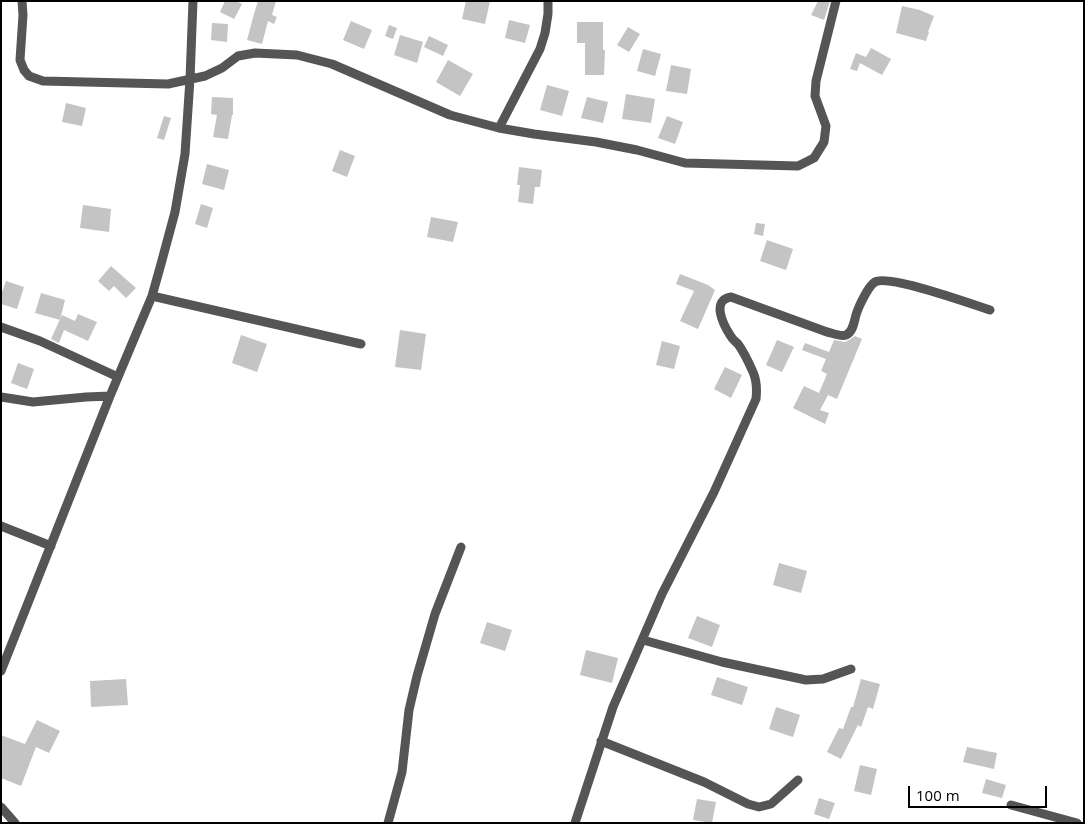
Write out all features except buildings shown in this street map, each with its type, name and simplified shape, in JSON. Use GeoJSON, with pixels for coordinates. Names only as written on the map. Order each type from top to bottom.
{"type":"FeatureCollection","features":[{"type":"Feature","properties":{"kind":"street"},"geometry":{"type":"LineString","coordinates":[[22,1],[23,16],[20,60],[29,76],[43,81],[168,84],[205,76],[222,68],[238,56],[255,53],[297,55],[332,64],[450,114],[499,128],[596,142],[637,150],[685,163],[798,166],[814,158],[824,142],[826,126],[815,96],[816,81],[836,1]]}},
{"type":"Feature","properties":{"kind":"street"},"geometry":{"type":"LineString","coordinates":[[1,671],[110,396],[152,296],[175,212],[185,154],[193,1]]}},
{"type":"Feature","properties":{"kind":"street"},"geometry":{"type":"LineString","coordinates":[[499,128],[540,49],[545,33],[548,1]]}},
{"type":"Feature","properties":{"kind":"street"},"geometry":{"type":"LineString","coordinates":[[575,823],[613,707],[662,594],[714,492],[756,399],[757,386],[753,373],[720,317],[722,301],[725,298],[732,297],[827,332],[844,336],[852,329],[856,314],[868,290],[874,282],[883,280],[914,286],[990,310]]}},
{"type":"Feature","properties":{"kind":"street"},"geometry":{"type":"LineString","coordinates":[[152,296],[361,344]]}},
{"type":"Feature","properties":{"kind":"street"},"geometry":{"type":"LineString","coordinates":[[1,327],[40,341],[118,377]]}},
{"type":"Feature","properties":{"kind":"street"},"geometry":{"type":"LineString","coordinates":[[1,397],[33,402],[110,396]]}},
{"type":"Feature","properties":{"kind":"street"},"geometry":{"type":"LineString","coordinates":[[1,526],[51,546]]}},
{"type":"Feature","properties":{"kind":"street"},"geometry":{"type":"LineString","coordinates":[[388,823],[402,772],[410,710],[417,676],[435,614],[460,547]]}},
{"type":"Feature","properties":{"kind":"street"},"geometry":{"type":"LineString","coordinates":[[643,640],[722,662],[806,680],[823,679],[851,669]]}},
{"type":"Feature","properties":{"kind":"street"},"geometry":{"type":"LineString","coordinates":[[601,741],[704,782],[748,804],[759,807],[771,804],[798,780]]}},
{"type":"Feature","properties":{"kind":"street"},"geometry":{"type":"LineString","coordinates":[[1011,805],[1077,823]]}},
{"type":"Feature","properties":{"kind":"street"},"geometry":{"type":"LineString","coordinates":[[1,807],[15,823]]}}]}
